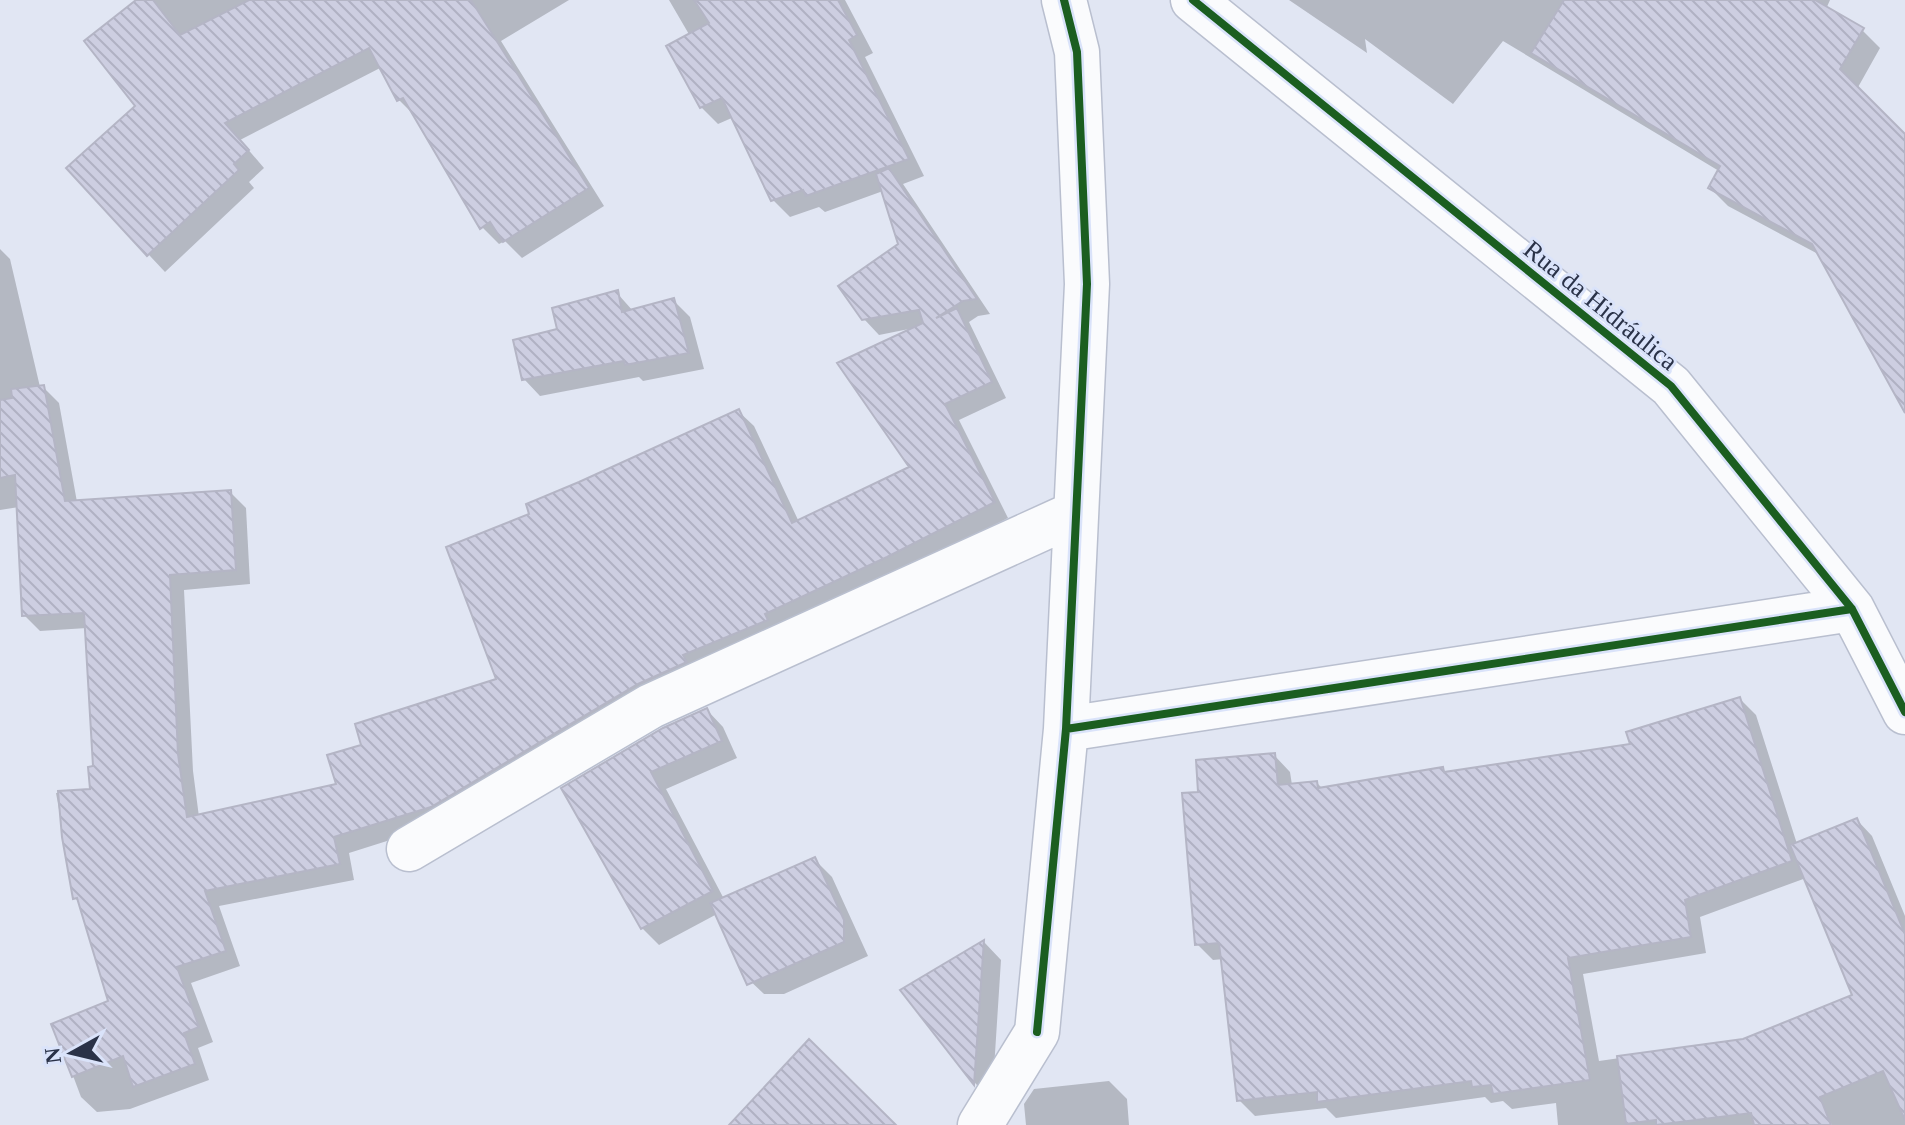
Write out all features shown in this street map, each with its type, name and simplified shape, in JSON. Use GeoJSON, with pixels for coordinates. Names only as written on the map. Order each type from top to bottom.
{"type":"FeatureCollection","features":[{"type":"Feature","properties":{"kind":"street"},"geometry":{"type":"LineString","coordinates":[[980,1125],[1037,1032],[1066,729],[1087,284],[1077,52],[1064,0]]}},
{"type":"Feature","properties":{"kind":"street","name":"Rua da Hidráulica"},"geometry":{"type":"LineString","coordinates":[[1193,0],[1671,386],[1852,609],[1905,712]]}},
{"type":"Feature","properties":{"kind":"street"},"geometry":{"type":"LineString","coordinates":[[409,849],[651,706],[1076,513]]}},
{"type":"Feature","properties":{"kind":"street"},"geometry":{"type":"LineString","coordinates":[[1066,729],[1852,609]]}},
{"type":"Feature","properties":{"kind":"building"},"geometry":{"type":"Polygon","coordinates":[[[136,0],[153,0],[180,35],[249,0],[471,0],[589,188],[503,242],[490,222],[480,229],[403,98],[397,101],[369,48],[225,123],[249,150],[234,164],[239,170],[147,256],[66,168],[135,106],[84,41],[136,0]]]}},
{"type":"Feature","properties":{"kind":"building"},"geometry":{"type":"Polygon","coordinates":[[[694,0],[838,0],[857,35],[849,40],[909,159],[806,196],[803,190],[771,201],[722,98],[700,108],[666,46],[709,23],[694,0]]]}},
{"type":"Feature","properties":{"kind":"building"},"geometry":{"type":"Polygon","coordinates":[[[1564,0],[1815,0],[1864,28],[1840,69],[1905,134],[1905,413],[1812,244],[1708,188],[1720,166],[1531,53],[1564,0]]]}},
{"type":"Feature","properties":{"kind":"building"},"geometry":{"type":"Polygon","coordinates":[[[889,168],[977,299],[963,301],[936,318],[957,308],[992,382],[945,404],[995,502],[765,614],[768,620],[683,655],[687,662],[638,684],[431,807],[334,837],[340,864],[205,891],[226,951],[177,967],[199,1027],[184,1033],[195,1064],[133,1087],[123,1056],[72,1077],[51,1024],[108,1001],[77,898],[73,899],[58,791],[90,789],[88,767],[93,766],[84,613],[22,616],[15,475],[0,478],[0,400],[12,398],[11,389],[44,385],[65,501],[231,490],[236,570],[170,575],[178,754],[187,817],[336,784],[327,755],[361,745],[355,724],[496,679],[446,547],[529,514],[526,504],[739,409],[792,523],[909,467],[837,363],[923,323],[919,310],[862,320],[838,286],[898,244],[876,174],[889,168]]]}},
{"type":"Feature","properties":{"kind":"building"},"geometry":{"type":"Polygon","coordinates":[[[618,290],[622,312],[674,298],[689,353],[625,365],[624,361],[522,380],[513,340],[557,329],[552,308],[618,290]]]}},
{"type":"Feature","properties":{"kind":"building"},"geometry":{"type":"Polygon","coordinates":[[[1740,697],[1792,861],[1685,900],[1691,937],[1568,958],[1590,1080],[1493,1094],[1491,1085],[1472,1087],[1471,1081],[1317,1102],[1317,1092],[1237,1101],[1219,943],[1195,945],[1182,793],[1198,792],[1196,760],[1275,753],[1278,785],[1317,781],[1318,788],[1443,767],[1444,772],[1630,744],[1626,732],[1740,697]]]}},
{"type":"Feature","properties":{"kind":"building"},"geometry":{"type":"Polygon","coordinates":[[[707,708],[722,741],[651,772],[713,891],[641,929],[561,788],[663,728],[707,708]]]}},
{"type":"Feature","properties":{"kind":"building"},"geometry":{"type":"Polygon","coordinates":[[[1857,818],[1905,934],[1905,1120],[1883,1071],[1820,1097],[1831,1125],[1754,1125],[1751,1113],[1656,1125],[1656,1120],[1626,1124],[1617,1056],[1743,1039],[1852,995],[1790,845],[1857,818]]]}},
{"type":"Feature","properties":{"kind":"building"},"geometry":{"type":"Polygon","coordinates":[[[815,857],[844,920],[844,942],[747,985],[710,903],[815,857]]]}},
{"type":"Feature","properties":{"kind":"building"},"geometry":{"type":"Polygon","coordinates":[[[984,940],[974,1085],[900,990],[984,940]]]}},
{"type":"Feature","properties":{"kind":"building"},"geometry":{"type":"Polygon","coordinates":[[[809,1039],[896,1125],[729,1125],[809,1039]]]}},
{"type":"Feature","properties":{"kind":"cycle path"},"geometry":{"type":"LineString","coordinates":[[1037,1032],[1066,729],[1087,284],[1077,52],[1064,0]]}},
{"type":"Feature","properties":{"kind":"cycle path"},"geometry":{"type":"LineString","coordinates":[[1193,0],[1671,386],[1852,609],[1905,712]]}},
{"type":"Feature","properties":{"kind":"cycle path"},"geometry":{"type":"LineString","coordinates":[[1066,729],[1852,609]]}}]}
